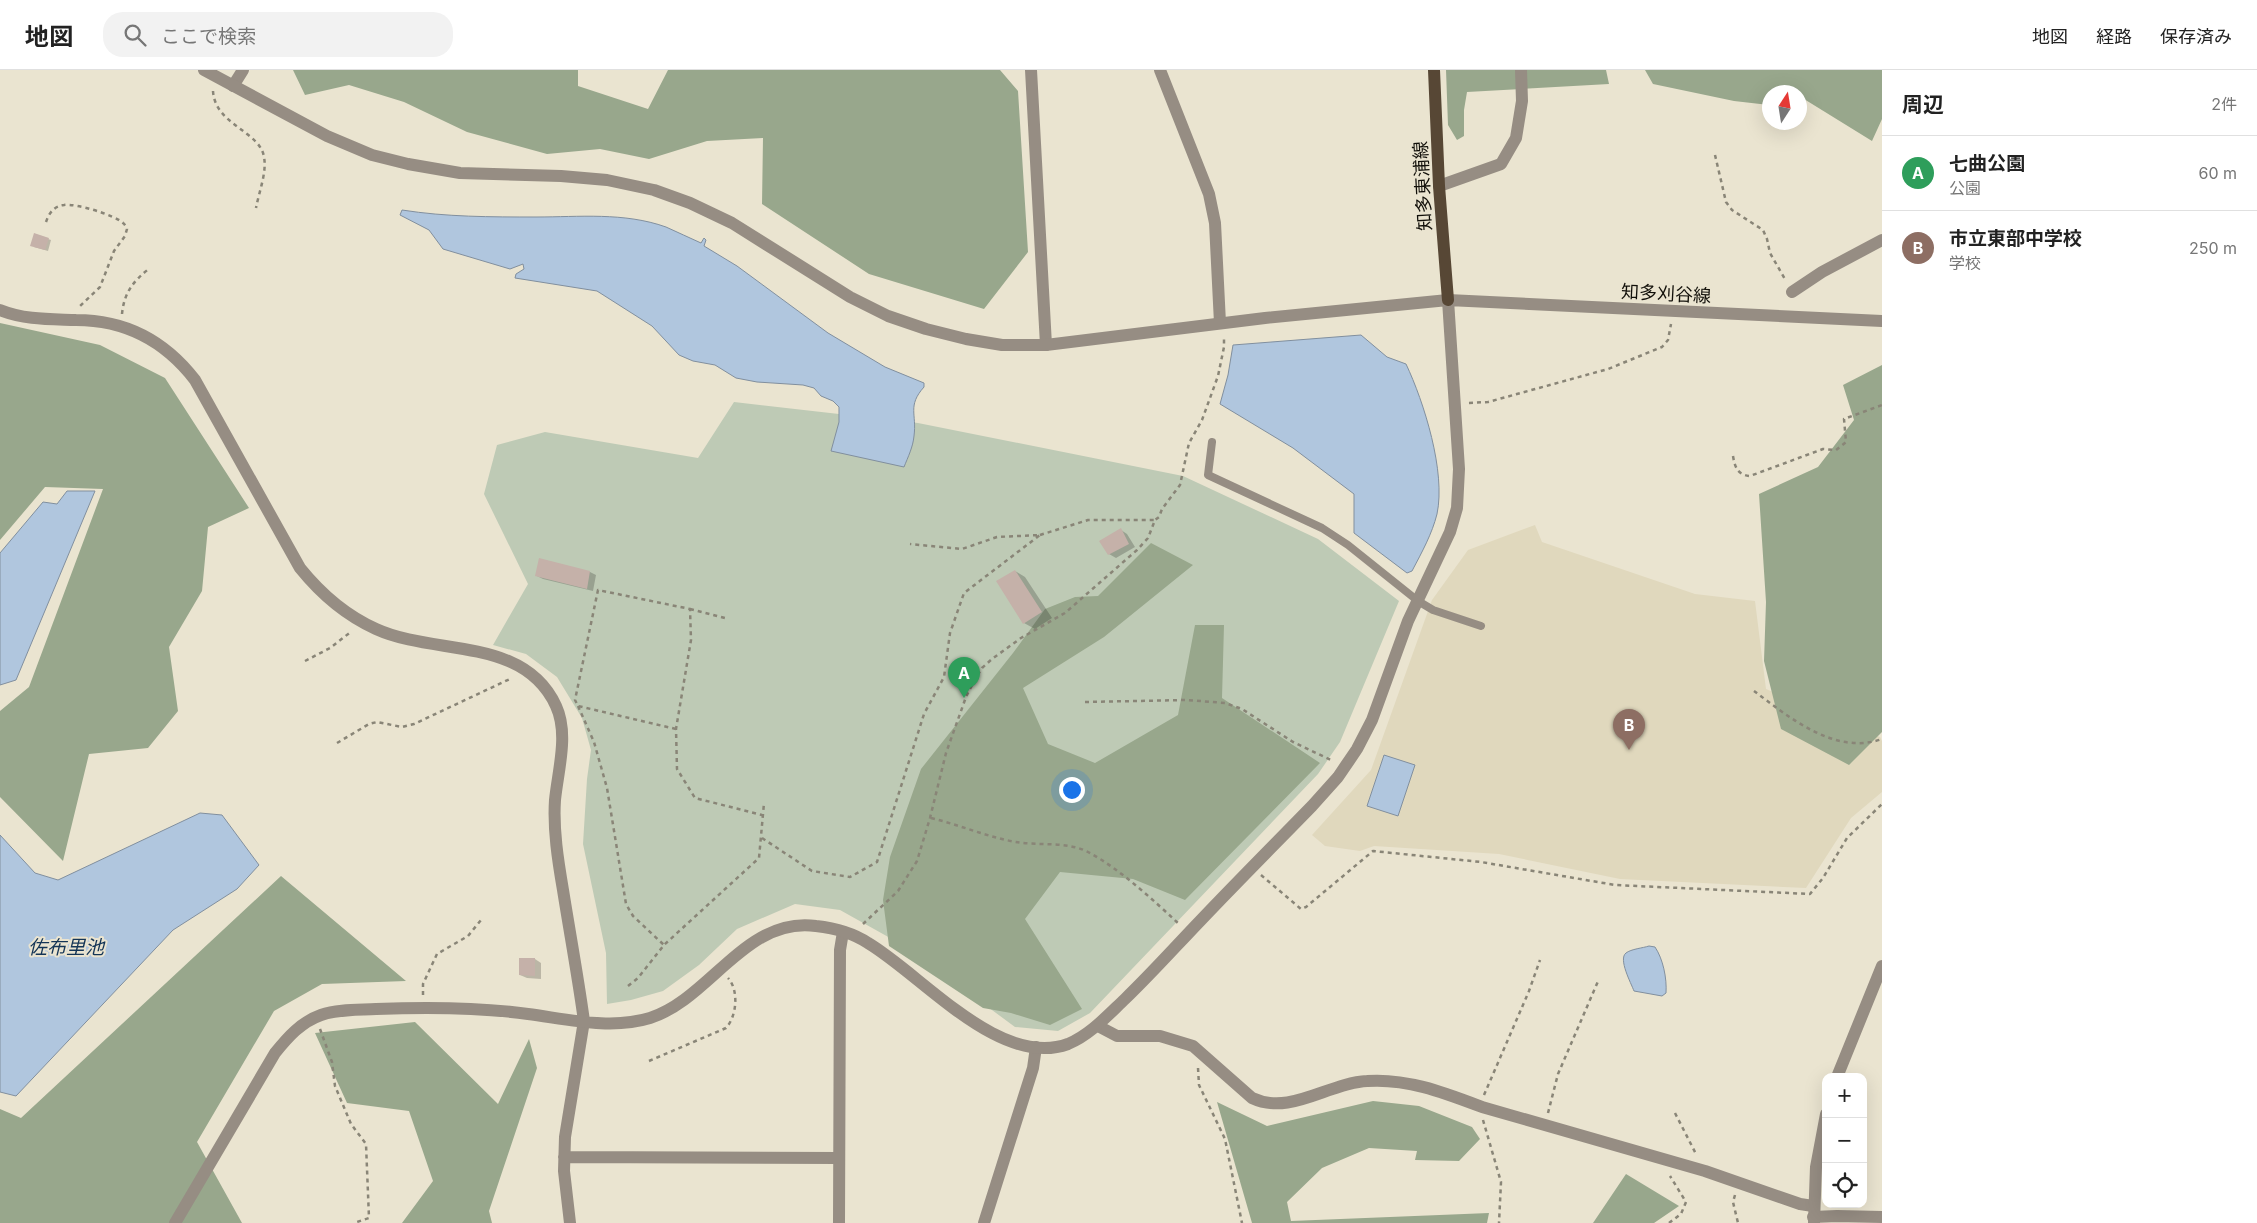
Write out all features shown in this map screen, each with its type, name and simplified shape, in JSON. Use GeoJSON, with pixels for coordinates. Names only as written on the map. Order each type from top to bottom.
{"type":"FeatureCollection","features":[{"type":"Feature","properties":{"kind":"main road","name":"知多東浦線"},"geometry":{"type":"LineString","coordinates":[[1434,70],[1439,186],[1448,300]]}},
{"type":"Feature","properties":{"kind":"street","name":"知多刈谷線"},"geometry":{"type":"LineString","coordinates":[[204,70],[327,136],[372,155],[408,164],[460,172],[607,180],[654,190],[690,203],[732,223],[850,297],[888,316],[926,329],[966,339],[1002,345],[1046,345],[1220,323],[1448,300],[1882,321]]}},
{"type":"Feature","properties":{"kind":"street"},"geometry":{"type":"LineString","coordinates":[[233,86],[243,70]]}},
{"type":"Feature","properties":{"kind":"street"},"geometry":{"type":"LineString","coordinates":[[1031,70],[1046,345]]}},
{"type":"Feature","properties":{"kind":"street"},"geometry":{"type":"LineString","coordinates":[[1160,70],[1209,194],[1215,223],[1220,323]]}},
{"type":"Feature","properties":{"kind":"street"},"geometry":{"type":"LineString","coordinates":[[1439,186],[1501,164],[1516,138],[1522,101],[1521,70]]}},
{"type":"Feature","properties":{"kind":"street"},"geometry":{"type":"LineString","coordinates":[[1792,292],[1822,272],[1882,240]]}},
{"type":"Feature","properties":{"kind":"street"},"geometry":{"type":"LineString","coordinates":[[175,1223],[275,1053],[290,1034],[305,1022],[323,1014],[353,1010],[489,1009],[613,1023],[649,1018],[665,1012],[692,995],[719,968],[762,937],[782,929],[803,925],[850,934],[882,952],[979,1026],[1018,1044],[1051,1048],[1070,1043],[1098,1026],[1312,806],[1344,768],[1357,749],[1372,720],[1418,600],[1450,532],[1457,508],[1459,469],[1448,300]]}},
{"type":"Feature","properties":{"kind":"street"},"geometry":{"type":"LineString","coordinates":[[0,310],[32,318],[96,320],[142,334],[157,343],[186,368],[249,473],[300,568],[335,605],[376,630],[399,637],[488,654],[521,668],[532,675],[548,690],[557,708],[562,728],[555,802],[556,835],[584,1021],[567,1116],[564,1157],[570,1223]]}},
{"type":"Feature","properties":{"kind":"street"},"geometry":{"type":"LineString","coordinates":[[839,1223],[840,950],[850,934]]}},
{"type":"Feature","properties":{"kind":"street"},"geometry":{"type":"LineString","coordinates":[[1838,1073],[1882,966]]}},
{"type":"Feature","properties":{"kind":"street"},"geometry":{"type":"LineString","coordinates":[[1098,1026],[1117,1036],[1160,1036],[1178,1040],[1192,1046],[1252,1098],[1269,1104],[1294,1101],[1351,1083],[1383,1080],[1427,1087],[1480,1106],[1699,1169],[1800,1204],[1814,1215],[1882,1217]]}},
{"type":"Feature","properties":{"kind":"street"},"geometry":{"type":"LineString","coordinates":[[984,1223],[1033,1068],[1036,1047]]}},
{"type":"Feature","properties":{"kind":"street"},"geometry":{"type":"LineString","coordinates":[[1814,1215],[1816,1167],[1825,1118]]}},
{"type":"Feature","properties":{"kind":"street"},"geometry":{"type":"LineString","coordinates":[[564,1157],[840,1158]]}},
{"type":"Feature","properties":{"kind":"lane"},"geometry":{"type":"LineString","coordinates":[[1212,442],[1208,475],[1322,528],[1348,545],[1433,610],[1481,626]]}},
{"type":"Feature","properties":{"kind":"path"},"geometry":{"type":"LineString","coordinates":[[220,78],[212,91],[214,102],[225,117],[254,140],[264,155],[256,208]]}},
{"type":"Feature","properties":{"kind":"path"},"geometry":{"type":"LineString","coordinates":[[1714,155],[1726,202],[1732,210],[1762,230],[1767,239],[1770,253],[1792,292]]}},
{"type":"Feature","properties":{"kind":"path"},"geometry":{"type":"LineString","coordinates":[[46,222],[49,214],[55,208],[74,204],[124,223],[127,230],[114,251],[100,287],[79,307],[77,320]]}},
{"type":"Feature","properties":{"kind":"path"},"geometry":{"type":"LineString","coordinates":[[120,326],[123,304],[129,288],[137,278],[150,268]]}},
{"type":"Feature","properties":{"kind":"path"},"geometry":{"type":"LineString","coordinates":[[1455,403],[1488,402],[1557,384],[1608,368],[1662,347],[1670,335],[1673,312]]}},
{"type":"Feature","properties":{"kind":"path"},"geometry":{"type":"LineString","coordinates":[[850,934],[898,891],[912,871],[923,847],[946,753],[966,698],[982,668],[1021,638],[1065,613],[1137,550],[1148,538],[1155,520],[1159,517],[1162,509],[1180,485],[1189,443],[1202,420],[1218,376],[1224,347],[1220,323]]}},
{"type":"Feature","properties":{"kind":"path"},"geometry":{"type":"LineString","coordinates":[[1733,456],[1737,471],[1742,476],[1750,476],[1823,449],[1836,450],[1846,442],[1844,419],[1850,415],[1882,405]]}},
{"type":"Feature","properties":{"kind":"path"},"geometry":{"type":"LineString","coordinates":[[910,544],[962,549],[997,537],[1040,535],[1088,520],[1155,520]]}},
{"type":"Feature","properties":{"kind":"path"},"geometry":{"type":"LineString","coordinates":[[762,838],[812,871],[850,877],[877,862],[924,714],[944,677],[950,633],[964,593],[1040,535]]}},
{"type":"Feature","properties":{"kind":"path"},"geometry":{"type":"LineString","coordinates":[[664,945],[633,916],[626,904],[607,788],[594,742],[575,700],[598,590],[725,618]]}},
{"type":"Feature","properties":{"kind":"path"},"geometry":{"type":"LineString","coordinates":[[690,609],[691,640],[676,729],[677,769],[695,798],[762,815]]}},
{"type":"Feature","properties":{"kind":"path"},"geometry":{"type":"LineString","coordinates":[[305,661],[343,639],[352,631],[359,620]]}},
{"type":"Feature","properties":{"kind":"path"},"geometry":{"type":"LineString","coordinates":[[337,743],[369,724],[377,722],[394,726],[414,724],[512,677],[521,668]]}},
{"type":"Feature","properties":{"kind":"path"},"geometry":{"type":"LineString","coordinates":[[1754,691],[1789,716],[1825,736],[1853,742],[1882,740]]}},
{"type":"Feature","properties":{"kind":"path"},"geometry":{"type":"LineString","coordinates":[[1085,702],[1187,700],[1225,703],[1242,709],[1276,732],[1344,768]]}},
{"type":"Feature","properties":{"kind":"path"},"geometry":{"type":"LineString","coordinates":[[578,706],[676,729]]}},
{"type":"Feature","properties":{"kind":"path"},"geometry":{"type":"LineString","coordinates":[[628,986],[638,978],[664,945],[759,858],[764,803]]}},
{"type":"Feature","properties":{"kind":"path"},"geometry":{"type":"LineString","coordinates":[[1252,868],[1301,908],[1306,907],[1373,850],[1481,862],[1615,885],[1810,894],[1823,878],[1847,838],[1882,804]]}},
{"type":"Feature","properties":{"kind":"path"},"geometry":{"type":"LineString","coordinates":[[930,818],[1000,838],[1076,848],[1088,852],[1143,892],[1189,933]]}},
{"type":"Feature","properties":{"kind":"path"},"geometry":{"type":"LineString","coordinates":[[422,1009],[423,984],[437,954],[468,936],[481,920]]}},
{"type":"Feature","properties":{"kind":"path"},"geometry":{"type":"LineString","coordinates":[[1499,1223],[1502,1182],[1484,1126],[1480,1106],[1523,1006],[1540,960]]}},
{"type":"Feature","properties":{"kind":"path"},"geometry":{"type":"LineString","coordinates":[[648,1061],[701,1040],[726,1028],[730,1024],[734,1016],[732,983],[719,968]]}},
{"type":"Feature","properties":{"kind":"path"},"geometry":{"type":"LineString","coordinates":[[1546,1125],[1558,1074],[1599,979]]}},
{"type":"Feature","properties":{"kind":"path"},"geometry":{"type":"LineString","coordinates":[[316,1017],[332,1062],[334,1086],[351,1124],[366,1144],[369,1218],[354,1223]]}},
{"type":"Feature","properties":{"kind":"path"},"geometry":{"type":"LineString","coordinates":[[1206,1059],[1197,1071],[1199,1085],[1225,1139],[1242,1223]]}},
{"type":"Feature","properties":{"kind":"path"},"geometry":{"type":"LineString","coordinates":[[1676,1113],[1693,1145],[1700,1164],[1699,1169]]}},
{"type":"Feature","properties":{"kind":"path"},"geometry":{"type":"LineString","coordinates":[[1669,1223],[1681,1214],[1686,1202],[1669,1174],[1670,1160]]}},
{"type":"Feature","properties":{"kind":"path"},"geometry":{"type":"LineString","coordinates":[[1738,1223],[1733,1202],[1739,1183]]}},
{"type":"Feature","properties":{"kind":"shaded area"},"geometry":{"type":"Polygon","coordinates":[[[1535,525],[1542,542],[1695,594],[1755,601],[1766,689],[1880,737],[1882,741],[1882,792],[1851,818],[1806,888],[1620,879],[1499,854],[1374,846],[1360,851],[1325,846],[1312,835],[1371,770],[1432,600],[1468,550],[1535,525]]]}},
{"type":"Feature","properties":{"kind":"green space"},"geometry":{"type":"Polygon","coordinates":[[[293,70],[578,70],[578,86],[648,109],[668,70],[1000,70],[1018,91],[1028,252],[984,309],[869,274],[762,204],[763,138],[707,141],[649,159],[600,149],[547,154],[467,132],[404,102],[349,85],[305,95],[293,70]]]}},
{"type":"Feature","properties":{"kind":"green space"},"geometry":{"type":"Polygon","coordinates":[[[1446,70],[1606,70],[1609,84],[1467,92],[1464,110],[1464,136],[1457,140],[1448,125],[1446,70]]]}},
{"type":"Feature","properties":{"kind":"green space"},"geometry":{"type":"Polygon","coordinates":[[[1645,70],[1882,70],[1882,119],[1872,141],[1807,101],[1807,85],[1762,85],[1762,104],[1734,101],[1653,84],[1645,70]]]}},
{"type":"Feature","properties":{"kind":"green space"},"geometry":{"type":"Polygon","coordinates":[[[0,323],[100,345],[165,378],[249,508],[208,527],[202,591],[169,647],[178,711],[148,748],[89,754],[63,861],[0,797],[0,711],[29,687],[103,489],[45,487],[0,540],[0,323]]]}},
{"type":"Feature","properties":{"kind":"green space"},"geometry":{"type":"Polygon","coordinates":[[[1882,365],[1882,732],[1849,765],[1781,729],[1764,661],[1766,602],[1759,494],[1818,467],[1854,420],[1843,385],[1882,365]]]}},
{"type":"Feature","properties":{"kind":"green space"},"geometry":{"type":"Polygon","coordinates":[[[734,402],[918,423],[1183,476],[1318,539],[1399,601],[1340,742],[1318,774],[1090,1013],[1058,1031],[1015,1027],[908,948],[840,910],[795,904],[737,929],[699,965],[663,991],[631,1000],[607,1004],[606,953],[583,844],[587,779],[591,750],[582,718],[557,677],[526,654],[493,645],[528,584],[484,494],[497,445],[545,432],[698,458],[734,402]]]}},
{"type":"Feature","properties":{"kind":"green space"},"geometry":{"type":"Polygon","coordinates":[[[1151,543],[1193,565],[1104,637],[1023,688],[1048,744],[1095,763],[1178,715],[1195,625],[1224,625],[1222,698],[1320,763],[1185,900],[1133,879],[1060,872],[1025,919],[1082,1009],[1050,1025],[1011,1013],[983,1008],[889,946],[883,900],[890,857],[921,769],[1013,653],[1045,609],[1075,597],[1098,596],[1151,543]]]}},
{"type":"Feature","properties":{"kind":"green space"},"geometry":{"type":"Polygon","coordinates":[[[281,876],[406,981],[322,984],[274,1011],[197,1142],[242,1223],[0,1223],[0,1109],[21,1118],[281,876]]]}},
{"type":"Feature","properties":{"kind":"green space"},"geometry":{"type":"Polygon","coordinates":[[[415,1022],[498,1104],[529,1039],[537,1068],[489,1211],[492,1223],[402,1223],[433,1181],[409,1111],[347,1103],[315,1033],[415,1022]]]}},
{"type":"Feature","properties":{"kind":"green space"},"geometry":{"type":"Polygon","coordinates":[[[1373,1101],[1419,1106],[1472,1127],[1480,1139],[1459,1161],[1415,1160],[1417,1151],[1369,1148],[1322,1168],[1287,1202],[1291,1221],[1489,1213],[1487,1223],[1252,1223],[1217,1102],[1267,1126],[1373,1101]]]}},
{"type":"Feature","properties":{"kind":"green space"},"geometry":{"type":"Polygon","coordinates":[[[1626,1174],[1679,1206],[1654,1223],[1593,1223],[1626,1174]]]}},
{"type":"Feature","properties":{"kind":"water"},"geometry":{"type":"Polygon","coordinates":[[[402,210],[469,216],[618,217],[650,222],[666,227],[701,243],[704,238],[706,240],[704,246],[737,266],[828,333],[885,367],[924,383],[924,387],[914,405],[915,428],[910,452],[904,467],[831,451],[839,422],[839,407],[833,401],[821,396],[814,388],[803,385],[757,382],[736,378],[715,365],[693,361],[679,355],[652,326],[597,291],[515,278],[516,274],[524,269],[523,264],[510,269],[443,249],[429,230],[400,215],[402,210]]]}},
{"type":"Feature","properties":{"kind":"water"},"geometry":{"type":"Polygon","coordinates":[[[1361,335],[1387,357],[1406,364],[1420,398],[1436,458],[1439,497],[1437,514],[1423,550],[1412,571],[1407,573],[1354,533],[1354,494],[1293,448],[1220,404],[1228,375],[1233,345],[1361,335]]]}},
{"type":"Feature","properties":{"kind":"water"},"geometry":{"type":"Polygon","coordinates":[[[67,491],[95,491],[16,680],[0,685],[0,553],[43,502],[57,504],[67,491]]]}},
{"type":"Feature","properties":{"kind":"water"},"geometry":{"type":"Polygon","coordinates":[[[1384,755],[1415,765],[1398,816],[1367,806],[1384,755]]]}},
{"type":"Feature","properties":{"kind":"water","name":"佐布里池"},"geometry":{"type":"Polygon","coordinates":[[[200,813],[222,815],[259,865],[237,889],[173,930],[16,1096],[0,1092],[0,835],[35,873],[58,880],[200,813]]]}},
{"type":"Feature","properties":{"kind":"water"},"geometry":{"type":"Polygon","coordinates":[[[1649,946],[1655,947],[1664,969],[1666,993],[1662,996],[1634,991],[1624,966],[1623,960],[1626,953],[1649,946]]]}},
{"type":"Feature","properties":{"kind":"building"},"geometry":{"type":"Polygon","coordinates":[[[34,233],[49,238],[45,250],[30,246],[34,233]]]}},
{"type":"Feature","properties":{"kind":"building"},"geometry":{"type":"Polygon","coordinates":[[[1121,528],[1129,544],[1108,555],[1099,541],[1121,528]]]}},
{"type":"Feature","properties":{"kind":"building"},"geometry":{"type":"Polygon","coordinates":[[[539,558],[590,571],[587,589],[535,576],[539,558]]]}},
{"type":"Feature","properties":{"kind":"building"},"geometry":{"type":"Polygon","coordinates":[[[1015,570],[1042,612],[1023,624],[996,581],[1015,570]]]}},
{"type":"Feature","properties":{"kind":"building"},"geometry":{"type":"Polygon","coordinates":[[[519,958],[535,958],[535,976],[519,975],[519,958]]]}},
{"type":"Feature","properties":{"kind":"place","name":"七曲公園"},"geometry":{"type":"Point","coordinates":[964,698]}},
{"type":"Feature","properties":{"kind":"place","name":"市立東部中学校"},"geometry":{"type":"Point","coordinates":[1629,750]}}]}
